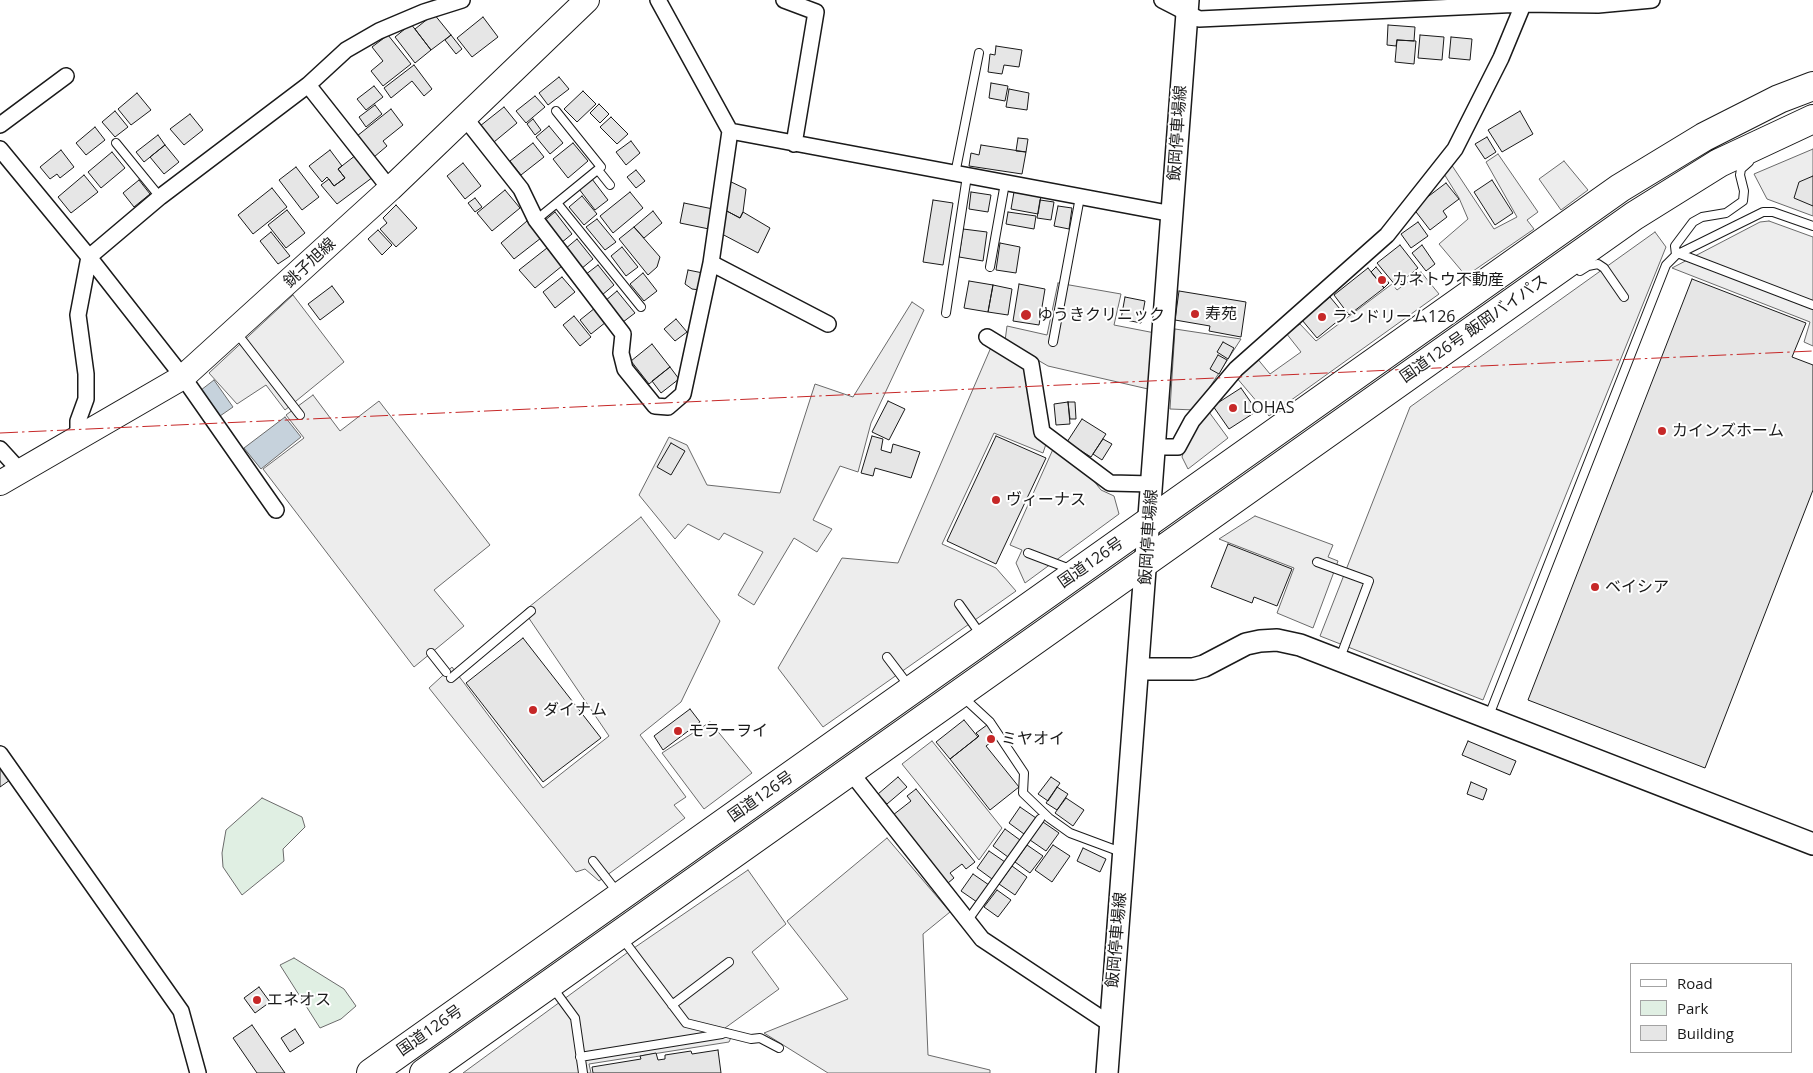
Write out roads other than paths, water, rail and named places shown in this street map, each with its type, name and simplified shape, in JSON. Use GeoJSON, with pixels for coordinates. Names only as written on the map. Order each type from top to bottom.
{"type":"FeatureCollection","features":[{"type":"Feature","properties":{"kind":"highway","name":"国道126号 飯岡バイパス"},"geometry":{"type":"LineString","coordinates":[[1150,522],[1620,188],[1713,132],[1780,99],[1813,86]]}},
{"type":"Feature","properties":{"kind":"highway","name":"国道126号 飯岡バイパス"},"geometry":{"type":"LineString","coordinates":[[1147,560],[1412,372],[1674,190],[1719,163],[1813,119]]}},
{"type":"Feature","properties":{"kind":"highway","name":"国道126号"},"geometry":{"type":"LineString","coordinates":[[371,1073],[1150,522]]}},
{"type":"Feature","properties":{"kind":"highway","name":"国道126号"},"geometry":{"type":"LineString","coordinates":[[424,1073],[1147,560]]}},
{"type":"Feature","properties":{"kind":"main road","name":"銚子旭線"},"geometry":{"type":"LineString","coordinates":[[10,477],[183,377],[390,190],[587,0]]}},
{"type":"Feature","properties":{"kind":"main road","name":"飯岡停車場線"},"geometry":{"type":"LineString","coordinates":[[1107,1073],[1156,447],[1187,7]]}},
{"type":"Feature","properties":{"kind":"main road"},"geometry":{"type":"LineString","coordinates":[[1138,669],[1193,669],[1214,662],[1246,644],[1268,640],[1300,645],[1813,844]]}},
{"type":"Feature","properties":{"kind":"street"},"geometry":{"type":"LineString","coordinates":[[78,439],[78,421],[86,399],[86,374],[78,314],[89,257],[160,197],[308,85],[346,50],[379,31],[424,12],[462,0]]}},
{"type":"Feature","properties":{"kind":"street"},"geometry":{"type":"LineString","coordinates":[[465,118],[521,189],[536,220],[623,334],[621,353],[625,369],[655,406],[668,407],[683,394],[711,263],[730,131],[658,0]]}},
{"type":"Feature","properties":{"kind":"street"},"geometry":{"type":"LineString","coordinates":[[784,0],[816,12],[794,144]]}},
{"type":"Feature","properties":{"kind":"street"},"geometry":{"type":"LineString","coordinates":[[1162,0],[1187,7],[1199,20],[1524,2],[1598,6],[1652,0]]}},
{"type":"Feature","properties":{"kind":"street"},"geometry":{"type":"LineString","coordinates":[[1156,447],[1178,448],[1192,421],[1236,369],[1387,235],[1455,149],[1501,58],[1524,2]]}},
{"type":"Feature","properties":{"kind":"street"},"geometry":{"type":"LineString","coordinates":[[0,125],[66,76]]}},
{"type":"Feature","properties":{"kind":"street"},"geometry":{"type":"LineString","coordinates":[[308,85],[390,190]]}},
{"type":"Feature","properties":{"kind":"street"},"geometry":{"type":"LineString","coordinates":[[730,131],[1173,214]]}},
{"type":"Feature","properties":{"kind":"street"},"geometry":{"type":"LineString","coordinates":[[0,150],[89,257],[183,377],[276,510]]}},
{"type":"Feature","properties":{"kind":"street"},"geometry":{"type":"LineString","coordinates":[[711,263],[828,324]]}},
{"type":"Feature","properties":{"kind":"street"},"geometry":{"type":"LineString","coordinates":[[987,337],[1031,364],[1042,432],[1110,483],[1153,484]]}},
{"type":"Feature","properties":{"kind":"street"},"geometry":{"type":"LineString","coordinates":[[0,450],[10,477]]}},
{"type":"Feature","properties":{"kind":"street"},"geometry":{"type":"LineString","coordinates":[[0,754],[181,1011],[198,1073]]}},
{"type":"Feature","properties":{"kind":"street"},"geometry":{"type":"LineString","coordinates":[[850,770],[906,851],[968,920],[982,939],[1110,1024]]}},
{"type":"Feature","properties":{"kind":"lane"},"geometry":{"type":"LineString","coordinates":[[946,312],[961,175],[978,53]]}},
{"type":"Feature","properties":{"kind":"lane"},"geometry":{"type":"LineString","coordinates":[[536,220],[601,167],[556,111]]}},
{"type":"Feature","properties":{"kind":"lane"},"geometry":{"type":"LineString","coordinates":[[116,142],[160,197]]}},
{"type":"Feature","properties":{"kind":"lane"},"geometry":{"type":"LineString","coordinates":[[1678,255],[1675,246],[1693,222],[1726,213],[1743,200],[1744,191],[1740,175],[1741,169],[1743,164],[1760,156]]}},
{"type":"Feature","properties":{"kind":"lane"},"geometry":{"type":"LineString","coordinates":[[598,170],[610,185]]}},
{"type":"Feature","properties":{"kind":"lane"},"geometry":{"type":"LineString","coordinates":[[990,267],[1004,183]]}},
{"type":"Feature","properties":{"kind":"lane"},"geometry":{"type":"LineString","coordinates":[[1053,342],[1080,197]]}},
{"type":"Feature","properties":{"kind":"lane"},"geometry":{"type":"LineString","coordinates":[[557,202],[641,306]]}},
{"type":"Feature","properties":{"kind":"lane"},"geometry":{"type":"LineString","coordinates":[[1488,718],[1666,265],[1678,255],[1763,212],[1773,212],[1813,226]]}},
{"type":"Feature","properties":{"kind":"lane"},"geometry":{"type":"LineString","coordinates":[[1678,255],[1813,305]]}},
{"type":"Feature","properties":{"kind":"lane"},"geometry":{"type":"LineString","coordinates":[[1572,276],[1588,266],[1598,264],[1604,268],[1624,297]]}},
{"type":"Feature","properties":{"kind":"lane"},"geometry":{"type":"LineString","coordinates":[[234,331],[300,415]]}},
{"type":"Feature","properties":{"kind":"lane"},"geometry":{"type":"LineString","coordinates":[[1412,372],[1460,351]]}},
{"type":"Feature","properties":{"kind":"lane"},"geometry":{"type":"LineString","coordinates":[[1028,553],[1078,572]]}},
{"type":"Feature","properties":{"kind":"lane"},"geometry":{"type":"LineString","coordinates":[[1317,562],[1370,581],[1340,660]]}},
{"type":"Feature","properties":{"kind":"lane"},"geometry":{"type":"LineString","coordinates":[[959,604],[984,639]]}},
{"type":"Feature","properties":{"kind":"lane"},"geometry":{"type":"LineString","coordinates":[[431,653],[448,675],[531,611]]}},
{"type":"Feature","properties":{"kind":"lane"},"geometry":{"type":"LineString","coordinates":[[886,658],[912,690]]}},
{"type":"Feature","properties":{"kind":"lane"},"geometry":{"type":"LineString","coordinates":[[958,694],[968,700],[990,722],[1024,773],[1023,793],[1049,818],[1070,833],[1124,853]]}},
{"type":"Feature","properties":{"kind":"lane"},"geometry":{"type":"LineString","coordinates":[[968,920],[1040,819]]}},
{"type":"Feature","properties":{"kind":"lane"},"geometry":{"type":"LineString","coordinates":[[593,861],[621,896]]}},
{"type":"Feature","properties":{"kind":"lane"},"geometry":{"type":"LineString","coordinates":[[619,934],[686,1022],[751,1039],[760,1038],[779,1048]]}},
{"type":"Feature","properties":{"kind":"lane"},"geometry":{"type":"LineString","coordinates":[[672,1005],[730,962]]}},
{"type":"Feature","properties":{"kind":"lane"},"geometry":{"type":"LineString","coordinates":[[549,984],[575,1018],[583,1073]]}},
{"type":"Feature","properties":{"kind":"lane"},"geometry":{"type":"LineString","coordinates":[[580,1057],[727,1033]]}},
{"type":"Feature","properties":{"kind":"place","name":"カネトウ不動産"},"geometry":{"type":"Point","coordinates":[1382,280]}},
{"type":"Feature","properties":{"kind":"place","name":"寿苑"},"geometry":{"type":"Point","coordinates":[1195,314]}},
{"type":"Feature","properties":{"kind":"place","name":"ゆうきクリニック"},"geometry":{"type":"Point","coordinates":[1026,315]}},
{"type":"Feature","properties":{"kind":"place","name":"ランドリーム126"},"geometry":{"type":"Point","coordinates":[1322,317]}},
{"type":"Feature","properties":{"kind":"place","name":"LOHAS"},"geometry":{"type":"Point","coordinates":[1233,408]}},
{"type":"Feature","properties":{"kind":"place","name":"カインズホーム"},"geometry":{"type":"Point","coordinates":[1662,431]}},
{"type":"Feature","properties":{"kind":"place","name":"ヴィーナス"},"geometry":{"type":"Point","coordinates":[996,500]}},
{"type":"Feature","properties":{"kind":"place","name":"ベイシア"},"geometry":{"type":"Point","coordinates":[1595,587]}},
{"type":"Feature","properties":{"kind":"place","name":"ダイナム"},"geometry":{"type":"Point","coordinates":[533,710]}},
{"type":"Feature","properties":{"kind":"place","name":"モラーヲイ"},"geometry":{"type":"Point","coordinates":[678,731]}},
{"type":"Feature","properties":{"kind":"place","name":"ミヤオイ"},"geometry":{"type":"Point","coordinates":[991,739]}},
{"type":"Feature","properties":{"kind":"place","name":"エネオス"},"geometry":{"type":"Point","coordinates":[257,1000]}}]}
